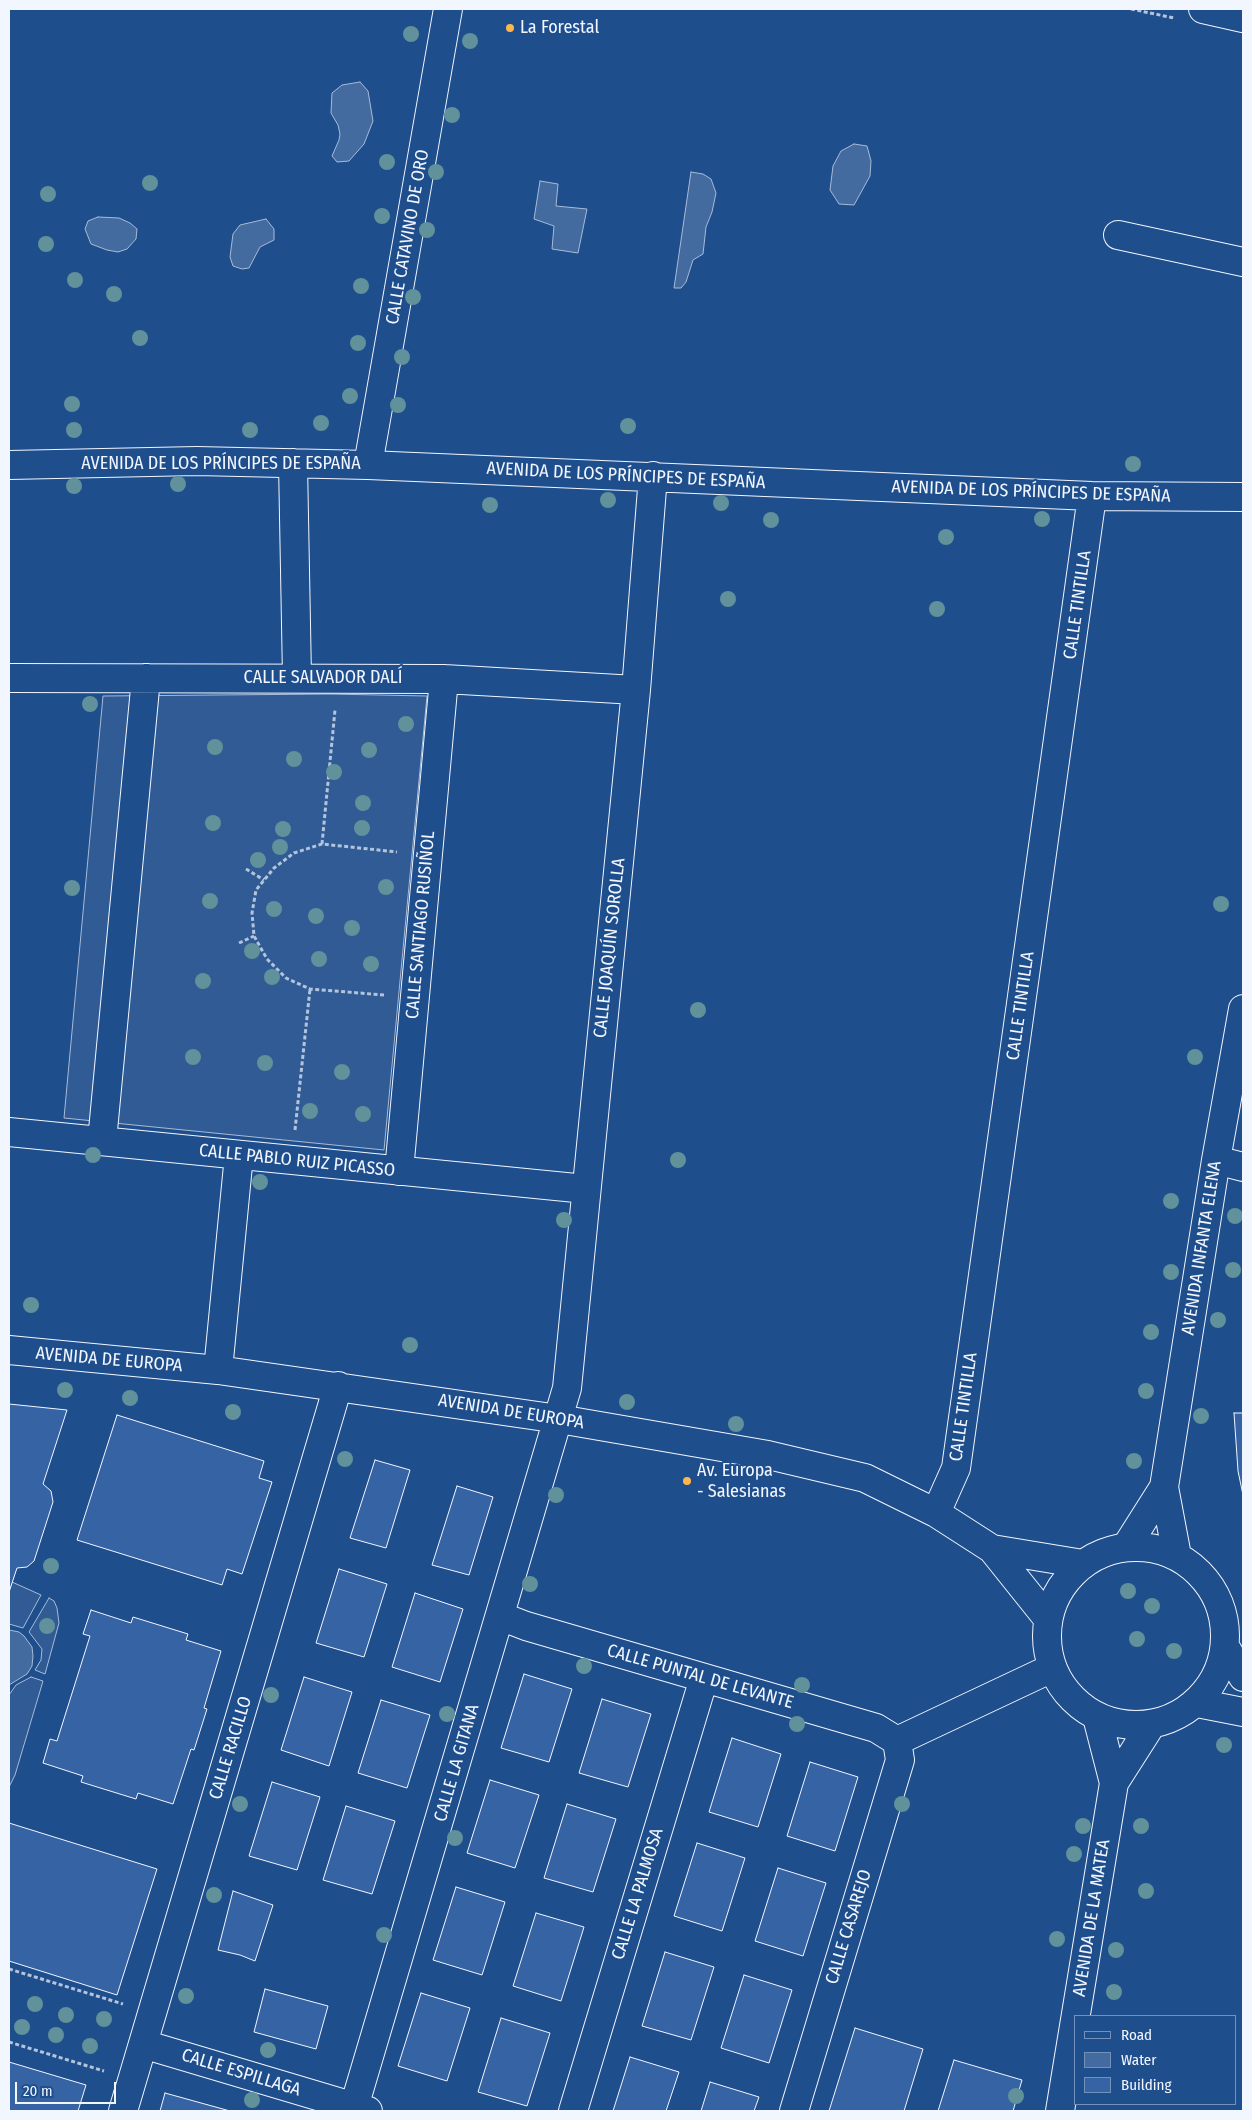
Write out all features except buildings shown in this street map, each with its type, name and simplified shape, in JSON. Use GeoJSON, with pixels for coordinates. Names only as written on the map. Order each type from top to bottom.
{"type":"FeatureCollection","features":[{"type":"Feature","properties":{"kind":"street","name":"CALLE CATAVINO DE ORO"},"geometry":{"type":"LineString","coordinates":[[368,465],[448,9]]}},
{"type":"Feature","properties":{"kind":"street"},"geometry":{"type":"LineString","coordinates":[[1203,9],[1243,18]]}},
{"type":"Feature","properties":{"kind":"street"},"geometry":{"type":"LineString","coordinates":[[1118,235],[1243,262]]}},
{"type":"Feature","properties":{"kind":"street","name":"AVENIDA DE LOS PRÍNCIPES DE ESPAÑA"},"geometry":{"type":"LineString","coordinates":[[9,465],[197,461],[293,463],[653,476],[1092,496],[1243,497]]}},
{"type":"Feature","properties":{"kind":"street"},"geometry":{"type":"LineString","coordinates":[[293,463],[297,678]]}},
{"type":"Feature","properties":{"kind":"street","name":"CALLE JOAQUÍN SOROLLA"},"geometry":{"type":"LineString","coordinates":[[559,1418],[567,1388],[636,690],[653,476]]}},
{"type":"Feature","properties":{"kind":"street","name":"CALLE TINTILLA"},"geometry":{"type":"LineString","coordinates":[[936,1512],[956,1468],[1092,496]]}},
{"type":"Feature","properties":{"kind":"street","name":"CALLE SALVADOR DALÍ"},"geometry":{"type":"LineString","coordinates":[[9,678],[444,679],[636,690]]}},
{"type":"Feature","properties":{"kind":"street"},"geometry":{"type":"LineString","coordinates":[[102,1141],[146,678]]}},
{"type":"Feature","properties":{"kind":"street","name":"CALLE SANTIAGO RUSIÑOL"},"geometry":{"type":"LineString","coordinates":[[399,1171],[444,679]]}},
{"type":"Feature","properties":{"kind":"street","name":"AVENIDA INFANTA ELENA"},"geometry":{"type":"LineString","coordinates":[[1177,1556],[1164,1487],[1216,1160],[1243,1010]]}},
{"type":"Feature","properties":{"kind":"street","name":"CALLE PABLO RUIZ PICASSO"},"geometry":{"type":"LineString","coordinates":[[9,1132],[586,1189]]}},
{"type":"Feature","properties":{"kind":"street"},"geometry":{"type":"LineString","coordinates":[[218,1370],[239,1155]]}},
{"type":"Feature","properties":{"kind":"street"},"geometry":{"type":"LineString","coordinates":[[1216,1160],[1243,1167]]}},
{"type":"Feature","properties":{"kind":"street","name":"AVENIDA DE EUROPA"},"geometry":{"type":"LineString","coordinates":[[9,1350],[218,1370],[559,1418],[768,1455],[865,1478],[936,1512],[992,1549],[1048,1619]]}},
{"type":"Feature","properties":{"kind":"street","name":"CALLE RACILLO"},"geometry":{"type":"LineString","coordinates":[[125,2104],[338,1386]]}},
{"type":"Feature","properties":{"kind":"street","name":"CALLE LA GITANA"},"geometry":{"type":"LineString","coordinates":[[361,2109],[500,1616],[559,1418]]}},
{"type":"Feature","properties":{"kind":"street","name":"AVENIDA INFANTA ELENA"},"geometry":{"type":"LineString","coordinates":[[1126,1547],[1164,1487]]}},
{"type":"Feature","properties":{"kind":"street"},"geometry":{"type":"LineString","coordinates":[[1126,1547],[1152,1548],[1177,1556],[1200,1572],[1216,1594],[1225,1620],[1226,1648],[1220,1668],[1211,1687],[1197,1703],[1170,1719],[1152,1725],[1123,1725],[1097,1717],[1074,1702],[1061,1686],[1052,1668],[1046,1643],[1048,1619],[1055,1598],[1067,1579],[1084,1564],[1104,1552],[1126,1547]]}},
{"type":"Feature","properties":{"kind":"street","name":"AVENIDA DE EUROPA"},"geometry":{"type":"LineString","coordinates":[[992,1549],[1084,1564]]}},
{"type":"Feature","properties":{"kind":"street","name":"CALLE PUNTAL DE LEVANTE"},"geometry":{"type":"LineString","coordinates":[[500,1616],[876,1728],[897,1742]]}},
{"type":"Feature","properties":{"kind":"street"},"geometry":{"type":"LineString","coordinates":[[1226,1648],[1243,1677]]}},
{"type":"Feature","properties":{"kind":"street"},"geometry":{"type":"LineString","coordinates":[[897,1742],[1052,1668]]}},
{"type":"Feature","properties":{"kind":"street","name":"CALLE LA PALMOSA"},"geometry":{"type":"LineString","coordinates":[[573,2111],[704,1678]]}},
{"type":"Feature","properties":{"kind":"street"},"geometry":{"type":"LineString","coordinates":[[1197,1703],[1243,1712]]}},
{"type":"Feature","properties":{"kind":"street","name":"AVENIDA DE LA MATEA"},"geometry":{"type":"LineString","coordinates":[[1076,2015],[1114,1783],[1097,1717]]}},
{"type":"Feature","properties":{"kind":"street","name":"AVENIDA DE LA MATEA"},"geometry":{"type":"LineString","coordinates":[[1114,1783],[1152,1725]]}},
{"type":"Feature","properties":{"kind":"street","name":"CALLE CASAREJO"},"geometry":{"type":"LineString","coordinates":[[794,2111],[900,1760],[897,1742]]}},
{"type":"Feature","properties":{"kind":"street","name":"AVENIDA DE LA MATEA"},"geometry":{"type":"LineString","coordinates":[[1060,2111],[1074,2026]]}},
{"type":"Feature","properties":{"kind":"street","name":"CALLE ESPILLAGA"},"geometry":{"type":"LineString","coordinates":[[143,2044],[361,2109]]}},
{"type":"Feature","properties":{"kind":"path"},"geometry":{"type":"LineString","coordinates":[[322,844],[338,678]]}},
{"type":"Feature","properties":{"kind":"path"},"geometry":{"type":"LineString","coordinates":[[415,997],[310,989],[286,978],[267,959],[254,936],[252,913],[256,890],[274,868],[294,853],[322,844],[428,856]]}},
{"type":"Feature","properties":{"kind":"path"},"geometry":{"type":"LineString","coordinates":[[246,869],[264,880]]}},
{"type":"Feature","properties":{"kind":"path"},"geometry":{"type":"LineString","coordinates":[[239,943],[254,936]]}},
{"type":"Feature","properties":{"kind":"path"},"geometry":{"type":"LineString","coordinates":[[292,1161],[310,989]]}},
{"type":"Feature","properties":{"kind":"path"},"geometry":{"type":"LineString","coordinates":[[9,1969],[152,2014]]}},
{"type":"Feature","properties":{"kind":"path"},"geometry":{"type":"LineString","coordinates":[[9,2042],[107,2072],[103,2088],[125,2104]]}},
{"type":"Feature","properties":{"kind":"shaded area"},"geometry":{"type":"Polygon","coordinates":[[[330,694],[427,696],[384,1150],[64,1118],[103,696],[330,694]]]}},
{"type":"Feature","properties":{"kind":"shaded area"},"geometry":{"type":"Polygon","coordinates":[[[12,1582],[41,1595],[23,1628],[9,1624],[9,1592],[12,1582]]]}},
{"type":"Feature","properties":{"kind":"shaded area"},"geometry":{"type":"Polygon","coordinates":[[[49,1598],[54,1601],[57,1608],[59,1623],[45,1674],[35,1670],[41,1660],[42,1649],[29,1632],[49,1598]]]}},
{"type":"Feature","properties":{"kind":"shaded area"},"geometry":{"type":"Polygon","coordinates":[[[31,1677],[43,1681],[15,1775],[9,1787],[9,1695],[16,1685],[31,1677]]]}},
{"type":"Feature","properties":{"kind":"water"},"geometry":{"type":"Polygon","coordinates":[[[360,82],[368,91],[373,121],[364,144],[349,161],[337,162],[332,156],[340,134],[338,125],[331,113],[332,93],[342,85],[360,82]]]}},
{"type":"Feature","properties":{"kind":"water"},"geometry":{"type":"Polygon","coordinates":[[[854,144],[867,146],[871,161],[870,176],[854,205],[839,204],[830,190],[833,166],[841,151],[854,144]]]}},
{"type":"Feature","properties":{"kind":"water"},"geometry":{"type":"Polygon","coordinates":[[[691,172],[703,174],[711,179],[716,193],[712,212],[706,227],[703,254],[693,260],[686,282],[681,288],[674,288],[691,172]]]}},
{"type":"Feature","properties":{"kind":"water"},"geometry":{"type":"Polygon","coordinates":[[[540,181],[558,184],[556,206],[587,209],[578,253],[552,249],[554,226],[534,219],[540,181]]]}},
{"type":"Feature","properties":{"kind":"water"},"geometry":{"type":"Polygon","coordinates":[[[98,217],[119,218],[130,223],[137,229],[136,239],[127,249],[118,252],[91,244],[85,229],[88,221],[98,217]]]}},
{"type":"Feature","properties":{"kind":"water"},"geometry":{"type":"Polygon","coordinates":[[[266,219],[274,229],[274,240],[260,247],[249,268],[242,269],[233,266],[230,257],[233,234],[240,225],[266,219]]]}},
{"type":"Feature","properties":{"kind":"water"},"geometry":{"type":"Polygon","coordinates":[[[9,1630],[19,1632],[24,1636],[32,1647],[33,1656],[32,1666],[27,1674],[9,1685],[9,1630]]]}},
{"type":"Feature","properties":{"kind":"place","name":"La Forestal"},"geometry":{"type":"Point","coordinates":[510,28]}},
{"type":"Feature","properties":{"kind":"place","name":"Av. Europa - Salesianas"},"geometry":{"type":"Point","coordinates":[687,1481]}}]}
